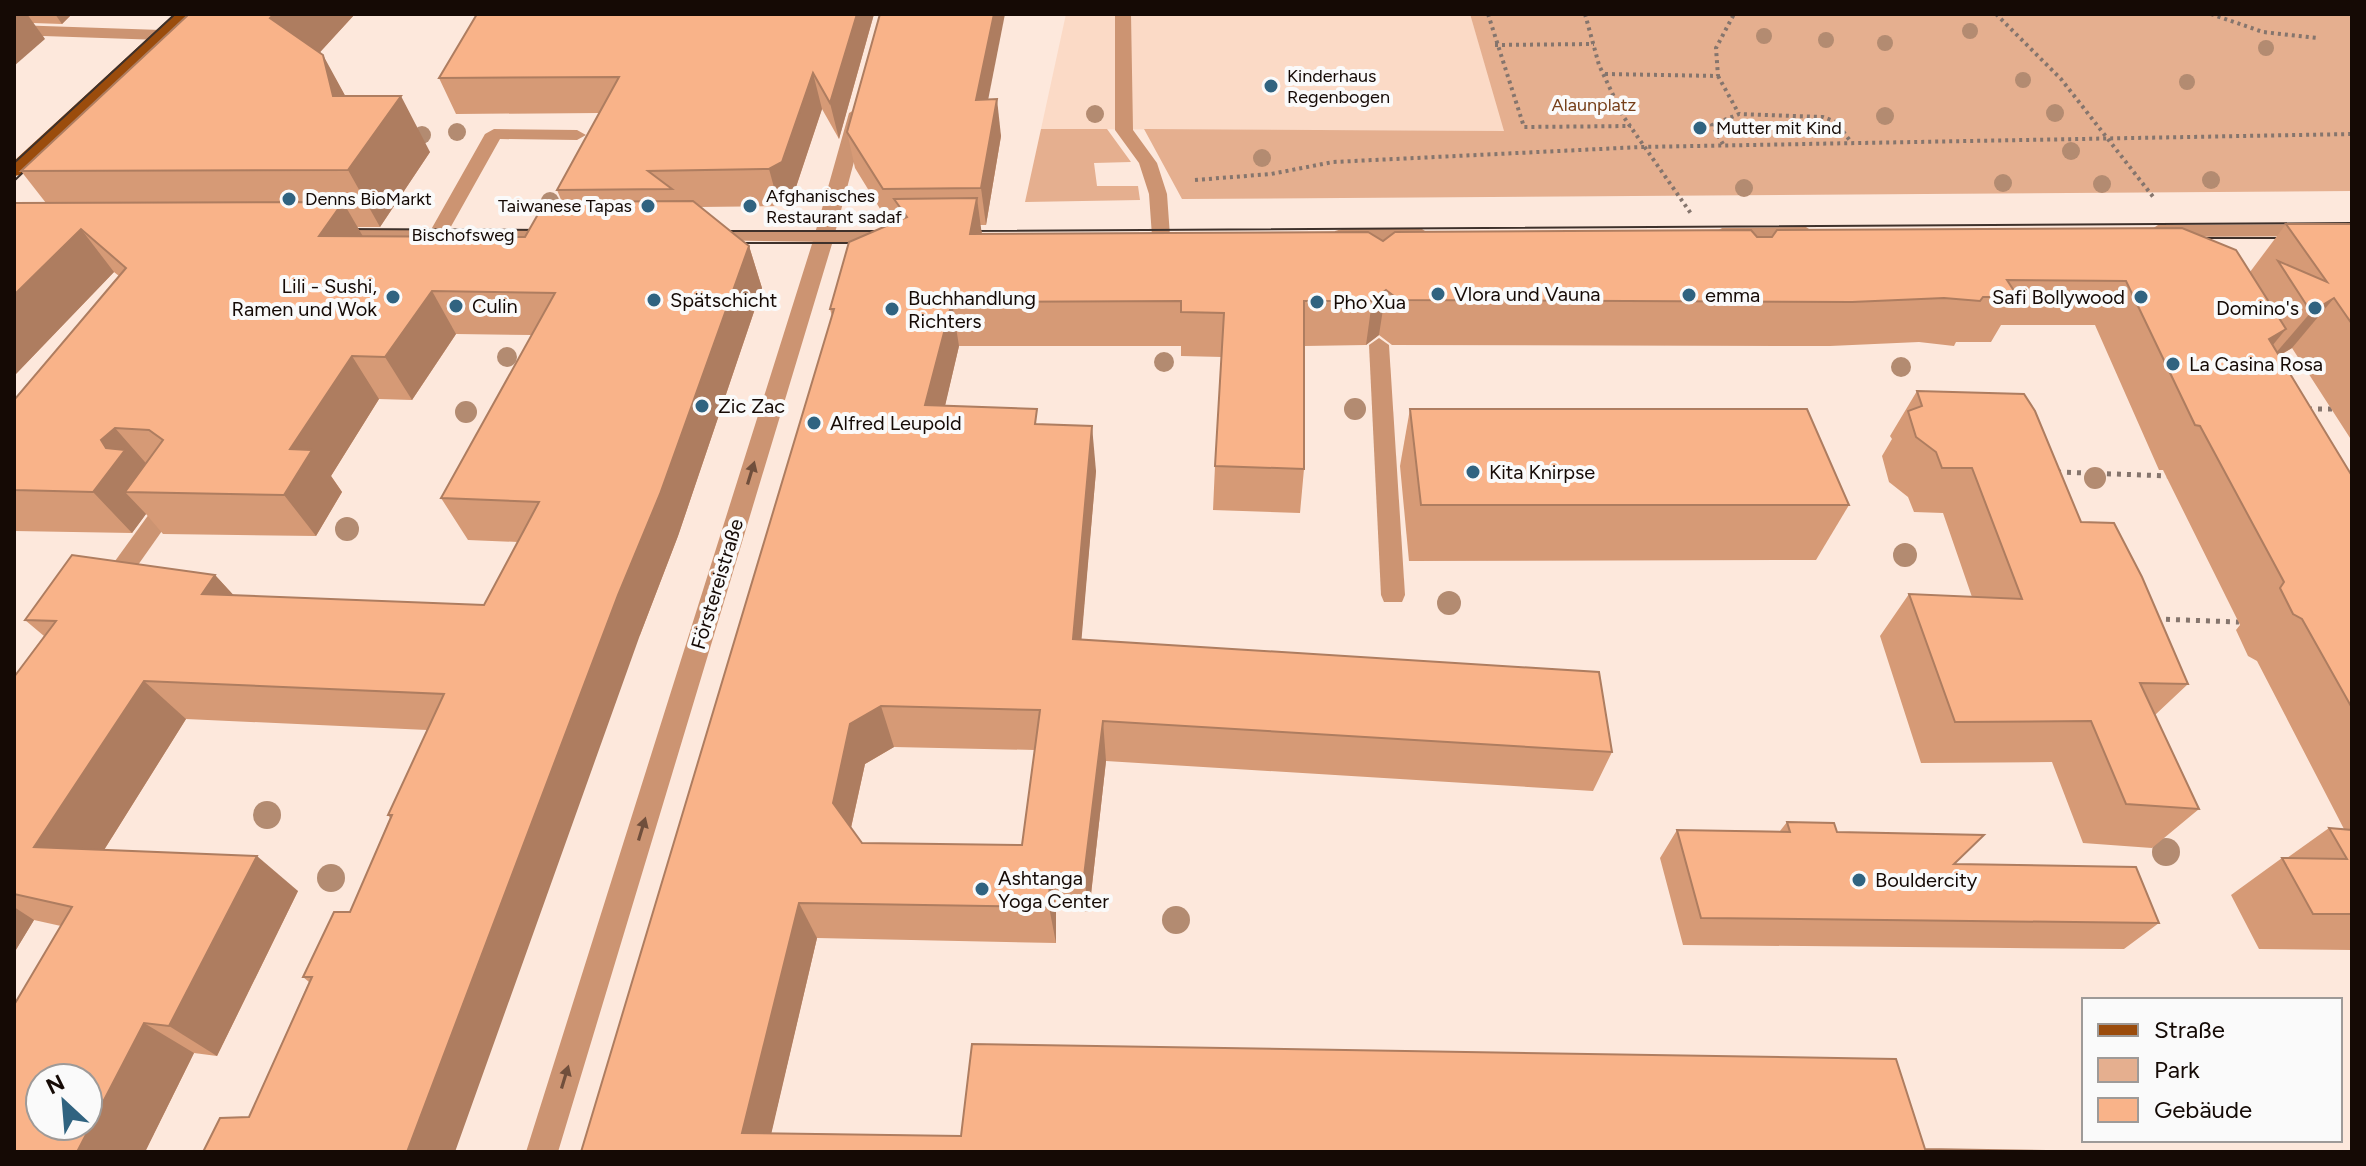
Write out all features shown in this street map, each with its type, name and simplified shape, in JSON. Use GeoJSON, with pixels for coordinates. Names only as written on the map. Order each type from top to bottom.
{"type":"FeatureCollection","features":[{"type":"Feature","properties":{"kind":"main road"},"geometry":{"type":"LineString","coordinates":[[14,171],[183,14]]}},
{"type":"Feature","properties":{"kind":"street"},"geometry":{"type":"LineString","coordinates":[[1123,14],[1124,130],[1148,163],[1158,194],[1161,236]]}},
{"type":"Feature","properties":{"kind":"street"},"geometry":{"type":"LineString","coordinates":[[14,30],[161,35]]}},
{"type":"Feature","properties":{"kind":"street","name":"Förstereistraße"},"geometry":{"type":"LineString","coordinates":[[542,1152],[824,237],[864,88]]}},
{"type":"Feature","properties":{"kind":"street"},"geometry":{"type":"LineString","coordinates":[[437,235],[494,134],[577,135]]}},
{"type":"Feature","properties":{"kind":"street"},"geometry":{"type":"LineString","coordinates":[[2134,232],[2352,230]]}},
{"type":"Feature","properties":{"kind":"street"},"geometry":{"type":"LineString","coordinates":[[2177,231],[2189,250]]}},
{"type":"Feature","properties":{"kind":"street"},"geometry":{"type":"LineString","coordinates":[[1700,234],[1734,243],[1830,233]]}},
{"type":"Feature","properties":{"kind":"street","name":"Bischofsweg"},"geometry":{"type":"LineString","coordinates":[[314,235],[575,236]]}},
{"type":"Feature","properties":{"kind":"street"},"geometry":{"type":"LineString","coordinates":[[1327,236],[1373,244],[1434,235]]}},
{"type":"Feature","properties":{"kind":"street"},"geometry":{"type":"LineString","coordinates":[[683,236],[914,237]]}},
{"type":"Feature","properties":{"kind":"street"},"geometry":{"type":"LineString","coordinates":[[1379,345],[1393,595]]}},
{"type":"Feature","properties":{"kind":"street"},"geometry":{"type":"LineString","coordinates":[[118,575],[184,483],[152,481]]}},
{"type":"Feature","properties":{"kind":"path"},"geometry":{"type":"LineString","coordinates":[[1488,14],[1495,45],[1524,127],[1631,126]]}},
{"type":"Feature","properties":{"kind":"path"},"geometry":{"type":"LineString","coordinates":[[1585,14],[1605,74],[1641,147],[1684,195]]}},
{"type":"Feature","properties":{"kind":"path"},"geometry":{"type":"LineString","coordinates":[[1734,14],[1718,37],[1713,55],[1718,76],[1739,114]]}},
{"type":"Feature","properties":{"kind":"path"},"geometry":{"type":"LineString","coordinates":[[1996,14],[2061,79],[2177,231]]}},
{"type":"Feature","properties":{"kind":"path"},"geometry":{"type":"LineString","coordinates":[[2211,14],[2244,28],[2281,38],[2317,38]]}},
{"type":"Feature","properties":{"kind":"path"},"geometry":{"type":"LineString","coordinates":[[1495,45],[1594,44]]}},
{"type":"Feature","properties":{"kind":"path"},"geometry":{"type":"LineString","coordinates":[[1605,74],[1718,76]]}},
{"type":"Feature","properties":{"kind":"path"},"geometry":{"type":"LineString","coordinates":[[1723,144],[1712,125],[1739,114],[1823,117],[1836,122],[1851,142]]}},
{"type":"Feature","properties":{"kind":"path"},"geometry":{"type":"LineString","coordinates":[[1158,194],[1173,182],[1271,174],[1333,162],[1723,144],[2352,134]]}},
{"type":"Feature","properties":{"kind":"path"},"geometry":{"type":"LineString","coordinates":[[2295,408],[2334,409]]}},
{"type":"Feature","properties":{"kind":"path"},"geometry":{"type":"LineString","coordinates":[[2054,472],[2172,476]]}},
{"type":"Feature","properties":{"kind":"path"},"geometry":{"type":"LineString","coordinates":[[2149,619],[2239,622]]}},
{"type":"Feature","properties":{"kind":"shaded area","name":"Kinderhaus Regenbogen"},"geometry":{"type":"Polygon","coordinates":[[[1066,14],[1470,14],[1505,131],[1041,129],[1066,14]]]}},
{"type":"Feature","properties":{"kind":"green space","name":"Alaunplatz"},"geometry":{"type":"Polygon","coordinates":[[[1470,14],[2352,14],[2352,191],[1182,199],[1144,129],[1504,131],[1470,14]]]}},
{"type":"Feature","properties":{"kind":"green space"},"geometry":{"type":"Polygon","coordinates":[[[1041,129],[1107,129],[1131,162],[1094,163],[1097,186],[1138,186],[1140,200],[1025,202],[1041,129]]]}},
{"type":"Feature","properties":{"kind":"building"},"geometry":{"type":"Polygon","coordinates":[[[189,14],[274,14],[270,18],[323,55],[333,96],[401,96],[348,170],[21,171],[189,14]]]}},
{"type":"Feature","properties":{"kind":"building"},"geometry":{"type":"Polygon","coordinates":[[[477,14],[857,14],[830,103],[813,73],[782,162],[769,169],[648,171],[672,189],[557,190],[619,77],[439,78],[477,14]]]}},
{"type":"Feature","properties":{"kind":"building"},"geometry":{"type":"Polygon","coordinates":[[[880,14],[994,14],[976,100],[997,99],[981,188],[883,189],[847,132],[880,14]]]}},
{"type":"Feature","properties":{"kind":"building"},"geometry":{"type":"Polygon","coordinates":[[[977,198],[970,234],[1368,232],[1383,241],[1395,232],[1751,230],[1757,237],[1772,237],[1777,230],[2182,228],[2236,250],[2286,329],[2269,339],[2352,476],[2352,708],[2302,619],[2293,614],[2280,588],[2284,582],[2200,426],[2195,425],[2126,281],[2007,280],[2018,297],[1983,297],[1980,301],[1944,298],[1852,302],[1399,300],[1386,290],[1372,301],[1304,301],[1304,469],[1215,466],[1224,313],[1181,312],[1181,301],[952,302],[925,405],[1037,409],[1035,424],[1092,426],[1073,639],[1599,672],[1612,752],[1103,721],[1084,876],[1050,872],[1049,907],[799,903],[742,1133],[961,1136],[972,1044],[1896,1059],[1925,1149],[2104,1152],[581,1152],[834,309],[830,309],[849,242],[907,217],[894,199],[977,198]],[[881,706],[850,724],[833,803],[862,843],[1022,845],[1040,710],[881,706]]]}},
{"type":"Feature","properties":{"kind":"building"},"geometry":{"type":"Polygon","coordinates":[[[693,201],[749,246],[660,494],[618,595],[407,1152],[203,1152],[220,1118],[249,1117],[312,977],[303,977],[334,912],[350,912],[392,815],[388,815],[444,694],[144,681],[34,847],[257,856],[169,1026],[144,1023],[104,1100],[104,1062],[24,1062],[24,1142],[82,1142],[77,1152],[14,1152],[14,1005],[72,907],[14,894],[14,677],[56,621],[25,620],[72,555],[215,575],[202,594],[484,605],[539,502],[441,498],[555,293],[432,291],[385,357],[352,356],[290,449],[312,450],[284,495],[125,492],[163,440],[149,430],[115,428],[101,440],[106,448],[125,450],[93,492],[14,490],[14,400],[126,268],[81,229],[14,295],[14,203],[343,202],[319,236],[525,237],[545,202],[693,201]]]}},
{"type":"Feature","properties":{"kind":"building"},"geometry":{"type":"Polygon","coordinates":[[[2286,224],[2352,224],[2352,324],[2334,298],[2311,312],[2278,261],[2327,282],[2286,224]]]}},
{"type":"Feature","properties":{"kind":"building"},"geometry":{"type":"Polygon","coordinates":[[[1917,391],[2024,394],[2035,411],[2081,522],[2114,523],[2142,577],[2188,684],[2140,683],[2199,809],[2126,804],[2091,721],[1955,722],[1909,594],[2022,599],[1972,468],[1942,468],[1936,452],[1916,437],[1908,411],[1922,406],[1917,391]]]}},
{"type":"Feature","properties":{"kind":"building"},"geometry":{"type":"Polygon","coordinates":[[[1410,409],[1807,409],[1849,505],[1421,505],[1410,409]]]}},
{"type":"Feature","properties":{"kind":"building"},"geometry":{"type":"Polygon","coordinates":[[[1787,822],[1834,823],[1837,832],[1984,835],[1954,864],[2136,867],[2159,923],[1701,918],[1677,830],[1790,832],[1787,822]]]}},
{"type":"Feature","properties":{"kind":"building"},"geometry":{"type":"Polygon","coordinates":[[[2329,828],[2352,830],[2352,914],[2313,914],[2282,858],[2347,859],[2329,828]]]}},
{"type":"Feature","properties":{"kind":"tram line"},"geometry":{"type":"LineString","coordinates":[[14,163],[175,14]]}},
{"type":"Feature","properties":{"kind":"tram line"},"geometry":{"type":"LineString","coordinates":[[14,181],[37,159]]}},
{"type":"Feature","properties":{"kind":"tram line"},"geometry":{"type":"LineString","coordinates":[[960,231],[2352,223]]}},
{"type":"Feature","properties":{"kind":"tram line"},"geometry":{"type":"LineString","coordinates":[[336,229],[552,230]]}},
{"type":"Feature","properties":{"kind":"tram line"},"geometry":{"type":"LineString","coordinates":[[708,231],[896,231]]}},
{"type":"Feature","properties":{"kind":"tram line"},"geometry":{"type":"LineString","coordinates":[[2186,238],[2298,238]]}},
{"type":"Feature","properties":{"kind":"tram line"},"geometry":{"type":"LineString","coordinates":[[726,243],[870,243]]}},
{"type":"Feature","properties":{"kind":"place","name":"Kinderhaus Regenbogen"},"geometry":{"type":"Point","coordinates":[1271,86]}},
{"type":"Feature","properties":{"kind":"place","name":"Mutter mit Kind"},"geometry":{"type":"Point","coordinates":[1700,128]}},
{"type":"Feature","properties":{"kind":"place","name":"Denns BioMarkt"},"geometry":{"type":"Point","coordinates":[289,199]}},
{"type":"Feature","properties":{"kind":"place","name":"Taiwanese Tapas"},"geometry":{"type":"Point","coordinates":[648,206]}},
{"type":"Feature","properties":{"kind":"place","name":"Afghanisches Restaurant sadaf"},"geometry":{"type":"Point","coordinates":[750,206]}},
{"type":"Feature","properties":{"kind":"place","name":"Vlora und Vauna"},"geometry":{"type":"Point","coordinates":[1438,294]}},
{"type":"Feature","properties":{"kind":"place","name":"emma"},"geometry":{"type":"Point","coordinates":[1689,295]}},
{"type":"Feature","properties":{"kind":"place","name":"Lili - Sushi, Ramen und Wok"},"geometry":{"type":"Point","coordinates":[393,297]}},
{"type":"Feature","properties":{"kind":"place","name":"Safi Bollywood"},"geometry":{"type":"Point","coordinates":[2141,297]}},
{"type":"Feature","properties":{"kind":"place","name":"Spätschicht"},"geometry":{"type":"Point","coordinates":[654,300]}},
{"type":"Feature","properties":{"kind":"place","name":"Pho Xua"},"geometry":{"type":"Point","coordinates":[1317,302]}},
{"type":"Feature","properties":{"kind":"place","name":"Culin"},"geometry":{"type":"Point","coordinates":[456,306]}},
{"type":"Feature","properties":{"kind":"place","name":"Domino's"},"geometry":{"type":"Point","coordinates":[2315,308]}},
{"type":"Feature","properties":{"kind":"place","name":"Buchhandlung Richters"},"geometry":{"type":"Point","coordinates":[892,309]}},
{"type":"Feature","properties":{"kind":"place","name":"La Casina Rosa"},"geometry":{"type":"Point","coordinates":[2173,364]}},
{"type":"Feature","properties":{"kind":"place","name":"Zic Zac"},"geometry":{"type":"Point","coordinates":[702,406]}},
{"type":"Feature","properties":{"kind":"place","name":"Alfred Leupold"},"geometry":{"type":"Point","coordinates":[814,423]}},
{"type":"Feature","properties":{"kind":"place","name":"Kita Knirpse"},"geometry":{"type":"Point","coordinates":[1473,472]}},
{"type":"Feature","properties":{"kind":"place","name":"Bouldercity"},"geometry":{"type":"Point","coordinates":[1859,880]}},
{"type":"Feature","properties":{"kind":"place","name":"Ashtanga Yoga Center"},"geometry":{"type":"Point","coordinates":[982,889]}}]}
